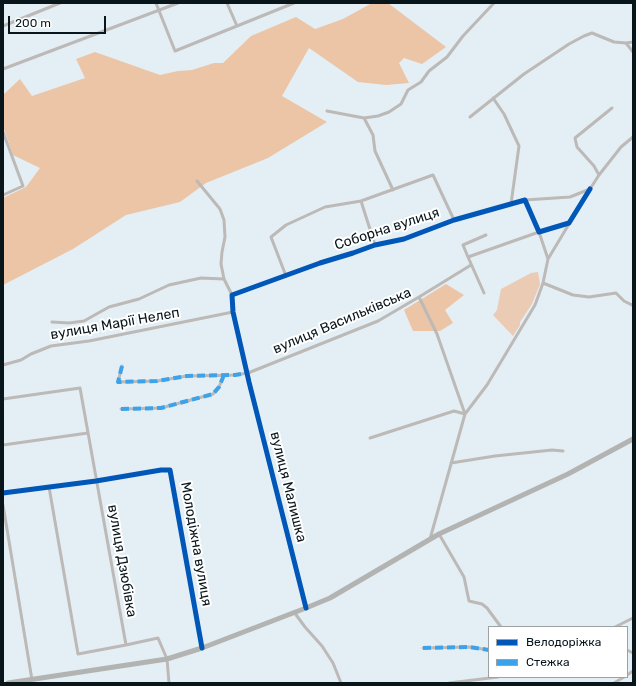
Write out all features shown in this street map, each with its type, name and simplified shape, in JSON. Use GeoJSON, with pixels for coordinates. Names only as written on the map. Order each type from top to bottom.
{"type":"FeatureCollection","features":[{"type":"Feature","properties":{"kind":"main road"},"geometry":{"type":"LineString","coordinates":[[8,683],[167,659],[202,648],[306,608],[330,598],[439,534],[568,474],[633,439]]}},
{"type":"Feature","properties":{"kind":"street"},"geometry":{"type":"LineString","coordinates":[[3,26],[60,3]]}},
{"type":"Feature","properties":{"kind":"street"},"geometry":{"type":"LineString","coordinates":[[156,3],[175,51],[294,3]]}},
{"type":"Feature","properties":{"kind":"street"},"geometry":{"type":"LineString","coordinates":[[3,69],[178,3]]}},
{"type":"Feature","properties":{"kind":"street"},"geometry":{"type":"LineString","coordinates":[[227,3],[237,26]]}},
{"type":"Feature","properties":{"kind":"street"},"geometry":{"type":"LineString","coordinates":[[327,111],[364,118],[378,116],[389,112],[401,104],[408,90],[421,82],[429,71],[446,57],[463,36],[494,3]]}},
{"type":"Feature","properties":{"kind":"street"},"geometry":{"type":"LineString","coordinates":[[470,117],[524,74],[569,44],[584,36],[592,33],[608,41],[626,43],[633,42]]}},
{"type":"Feature","properties":{"kind":"street"},"geometry":{"type":"LineString","coordinates":[[626,43],[633,52]]}},
{"type":"Feature","properties":{"kind":"street"},"geometry":{"type":"LineString","coordinates":[[493,98],[504,114],[519,146],[511,204]]}},
{"type":"Feature","properties":{"kind":"street"},"geometry":{"type":"LineString","coordinates":[[599,175],[594,166],[577,147],[575,138],[612,108]]}},
{"type":"Feature","properties":{"kind":"street"},"geometry":{"type":"LineString","coordinates":[[364,118],[373,135],[376,151],[393,190]]}},
{"type":"Feature","properties":{"kind":"street"},"geometry":{"type":"LineString","coordinates":[[3,132],[22,186],[3,195]]}},
{"type":"Feature","properties":{"kind":"street"},"geometry":{"type":"LineString","coordinates":[[430,539],[464,414],[486,386],[535,305],[543,283],[548,259],[569,223],[599,175],[621,147],[633,137]]}},
{"type":"Feature","properties":{"kind":"street","name":"Соборна вулиця"},"geometry":{"type":"LineString","coordinates":[[286,276],[271,237],[286,225],[325,207],[361,201],[433,175],[454,220]]}},
{"type":"Feature","properties":{"kind":"street"},"geometry":{"type":"LineString","coordinates":[[197,180],[220,209],[224,220],[221,264],[224,279],[232,295],[233,312],[248,373]]}},
{"type":"Feature","properties":{"kind":"street","name":"Соборна вулиця"},"geometry":{"type":"LineString","coordinates":[[232,295],[320,263],[375,245],[404,239],[454,220],[524,200],[570,197],[590,189]]}},
{"type":"Feature","properties":{"kind":"street"},"geometry":{"type":"LineString","coordinates":[[524,200],[539,232],[548,259]]}},
{"type":"Feature","properties":{"kind":"street"},"geometry":{"type":"LineString","coordinates":[[361,201],[375,245]]}},
{"type":"Feature","properties":{"kind":"street"},"geometry":{"type":"LineString","coordinates":[[468,257],[569,223]]}},
{"type":"Feature","properties":{"kind":"street"},"geometry":{"type":"LineString","coordinates":[[484,293],[463,245],[486,235]]}},
{"type":"Feature","properties":{"kind":"street"},"geometry":{"type":"LineString","coordinates":[[419,297],[471,265]]}},
{"type":"Feature","properties":{"kind":"street","name":"вулиця Марії Нелеп"},"geometry":{"type":"LineString","coordinates":[[52,322],[69,323],[84,321],[108,306],[139,299],[170,285],[201,278],[224,279]]}},
{"type":"Feature","properties":{"kind":"street"},"geometry":{"type":"LineString","coordinates":[[543,283],[573,295],[589,297],[616,293],[624,301],[632,305],[633,304]]}},
{"type":"Feature","properties":{"kind":"street","name":"вулиця Васильківська"},"geometry":{"type":"LineString","coordinates":[[122,366],[118,382],[157,381],[187,376],[235,375],[248,373],[378,321],[419,297],[437,334],[464,414]]}},
{"type":"Feature","properties":{"kind":"street","name":"вулиця Марії Нелеп"},"geometry":{"type":"LineString","coordinates":[[3,365],[21,360],[51,346],[90,341],[233,312]]}},
{"type":"Feature","properties":{"kind":"street","name":"вулиця Малишка"},"geometry":{"type":"LineString","coordinates":[[248,373],[306,608]]}},
{"type":"Feature","properties":{"kind":"street"},"geometry":{"type":"LineString","coordinates":[[121,409],[161,408],[213,394],[219,387],[224,375]]}},
{"type":"Feature","properties":{"kind":"street","name":"вулиця Дзюбівка"},"geometry":{"type":"LineString","coordinates":[[3,399],[80,388],[126,645]]}},
{"type":"Feature","properties":{"kind":"street"},"geometry":{"type":"LineString","coordinates":[[370,438],[454,412],[464,414]]}},
{"type":"Feature","properties":{"kind":"street"},"geometry":{"type":"LineString","coordinates":[[3,445],[88,433]]}},
{"type":"Feature","properties":{"kind":"street"},"geometry":{"type":"LineString","coordinates":[[451,463],[495,456],[552,450],[563,451]]}},
{"type":"Feature","properties":{"kind":"street","name":"Молодіжна вулиця"},"geometry":{"type":"LineString","coordinates":[[96,481],[161,470],[170,470],[202,648]]}},
{"type":"Feature","properties":{"kind":"street"},"geometry":{"type":"LineString","coordinates":[[3,493],[96,481]]}},
{"type":"Feature","properties":{"kind":"street"},"geometry":{"type":"LineString","coordinates":[[49,487],[78,654],[158,638],[167,659],[169,683]]}},
{"type":"Feature","properties":{"kind":"street"},"geometry":{"type":"LineString","coordinates":[[3,505],[32,680]]}},
{"type":"Feature","properties":{"kind":"street"},"geometry":{"type":"LineString","coordinates":[[439,534],[464,577],[469,601],[482,604],[487,608],[500,626]]}},
{"type":"Feature","properties":{"kind":"street"},"geometry":{"type":"LineString","coordinates":[[294,612],[322,646],[333,663],[341,683]]}},
{"type":"Feature","properties":{"kind":"street"},"geometry":{"type":"LineString","coordinates":[[617,626],[633,618]]}},
{"type":"Feature","properties":{"kind":"street"},"geometry":{"type":"LineString","coordinates":[[423,648],[470,647],[488,650]]}},
{"type":"Feature","properties":{"kind":"street"},"geometry":{"type":"LineString","coordinates":[[449,683],[491,678]]}},
{"type":"Feature","properties":{"kind":"shaded area"},"geometry":{"type":"Polygon","coordinates":[[[372,3],[388,3],[446,47],[422,64],[404,58],[399,63],[409,83],[386,85],[358,82],[309,48],[282,96],[327,122],[268,158],[206,183],[180,202],[126,215],[73,249],[3,285],[3,198],[26,187],[40,168],[13,155],[3,126],[3,95],[20,79],[32,96],[85,78],[76,59],[95,52],[160,75],[192,70],[214,63],[223,63],[251,36],[296,17],[315,29],[343,19],[372,3]]]}},
{"type":"Feature","properties":{"kind":"shaded area"},"geometry":{"type":"Polygon","coordinates":[[[538,272],[540,284],[532,304],[513,336],[493,315],[497,310],[501,289],[531,273],[538,272]]]}},
{"type":"Feature","properties":{"kind":"shaded area"},"geometry":{"type":"Polygon","coordinates":[[[446,284],[464,295],[445,310],[453,323],[440,331],[413,331],[404,310],[446,284]]]}},
{"type":"Feature","properties":{"kind":"marked path"},"geometry":{"type":"LineString","coordinates":[[122,366],[118,382],[157,381],[187,376],[235,375],[248,373]]}},
{"type":"Feature","properties":{"kind":"marked path"},"geometry":{"type":"LineString","coordinates":[[121,409],[161,408],[213,394],[219,387],[224,375]]}},
{"type":"Feature","properties":{"kind":"marked path"},"geometry":{"type":"LineString","coordinates":[[423,648],[470,647],[488,650]]}},
{"type":"Feature","properties":{"kind":"cycle path"},"geometry":{"type":"LineString","coordinates":[[306,608],[249,382],[233,312],[232,295],[375,245],[404,239],[454,220],[525,200],[539,232],[569,223],[590,189]]}},
{"type":"Feature","properties":{"kind":"cycle path"},"geometry":{"type":"LineString","coordinates":[[3,493],[96,481],[161,470],[170,470],[202,648]]}}]}
